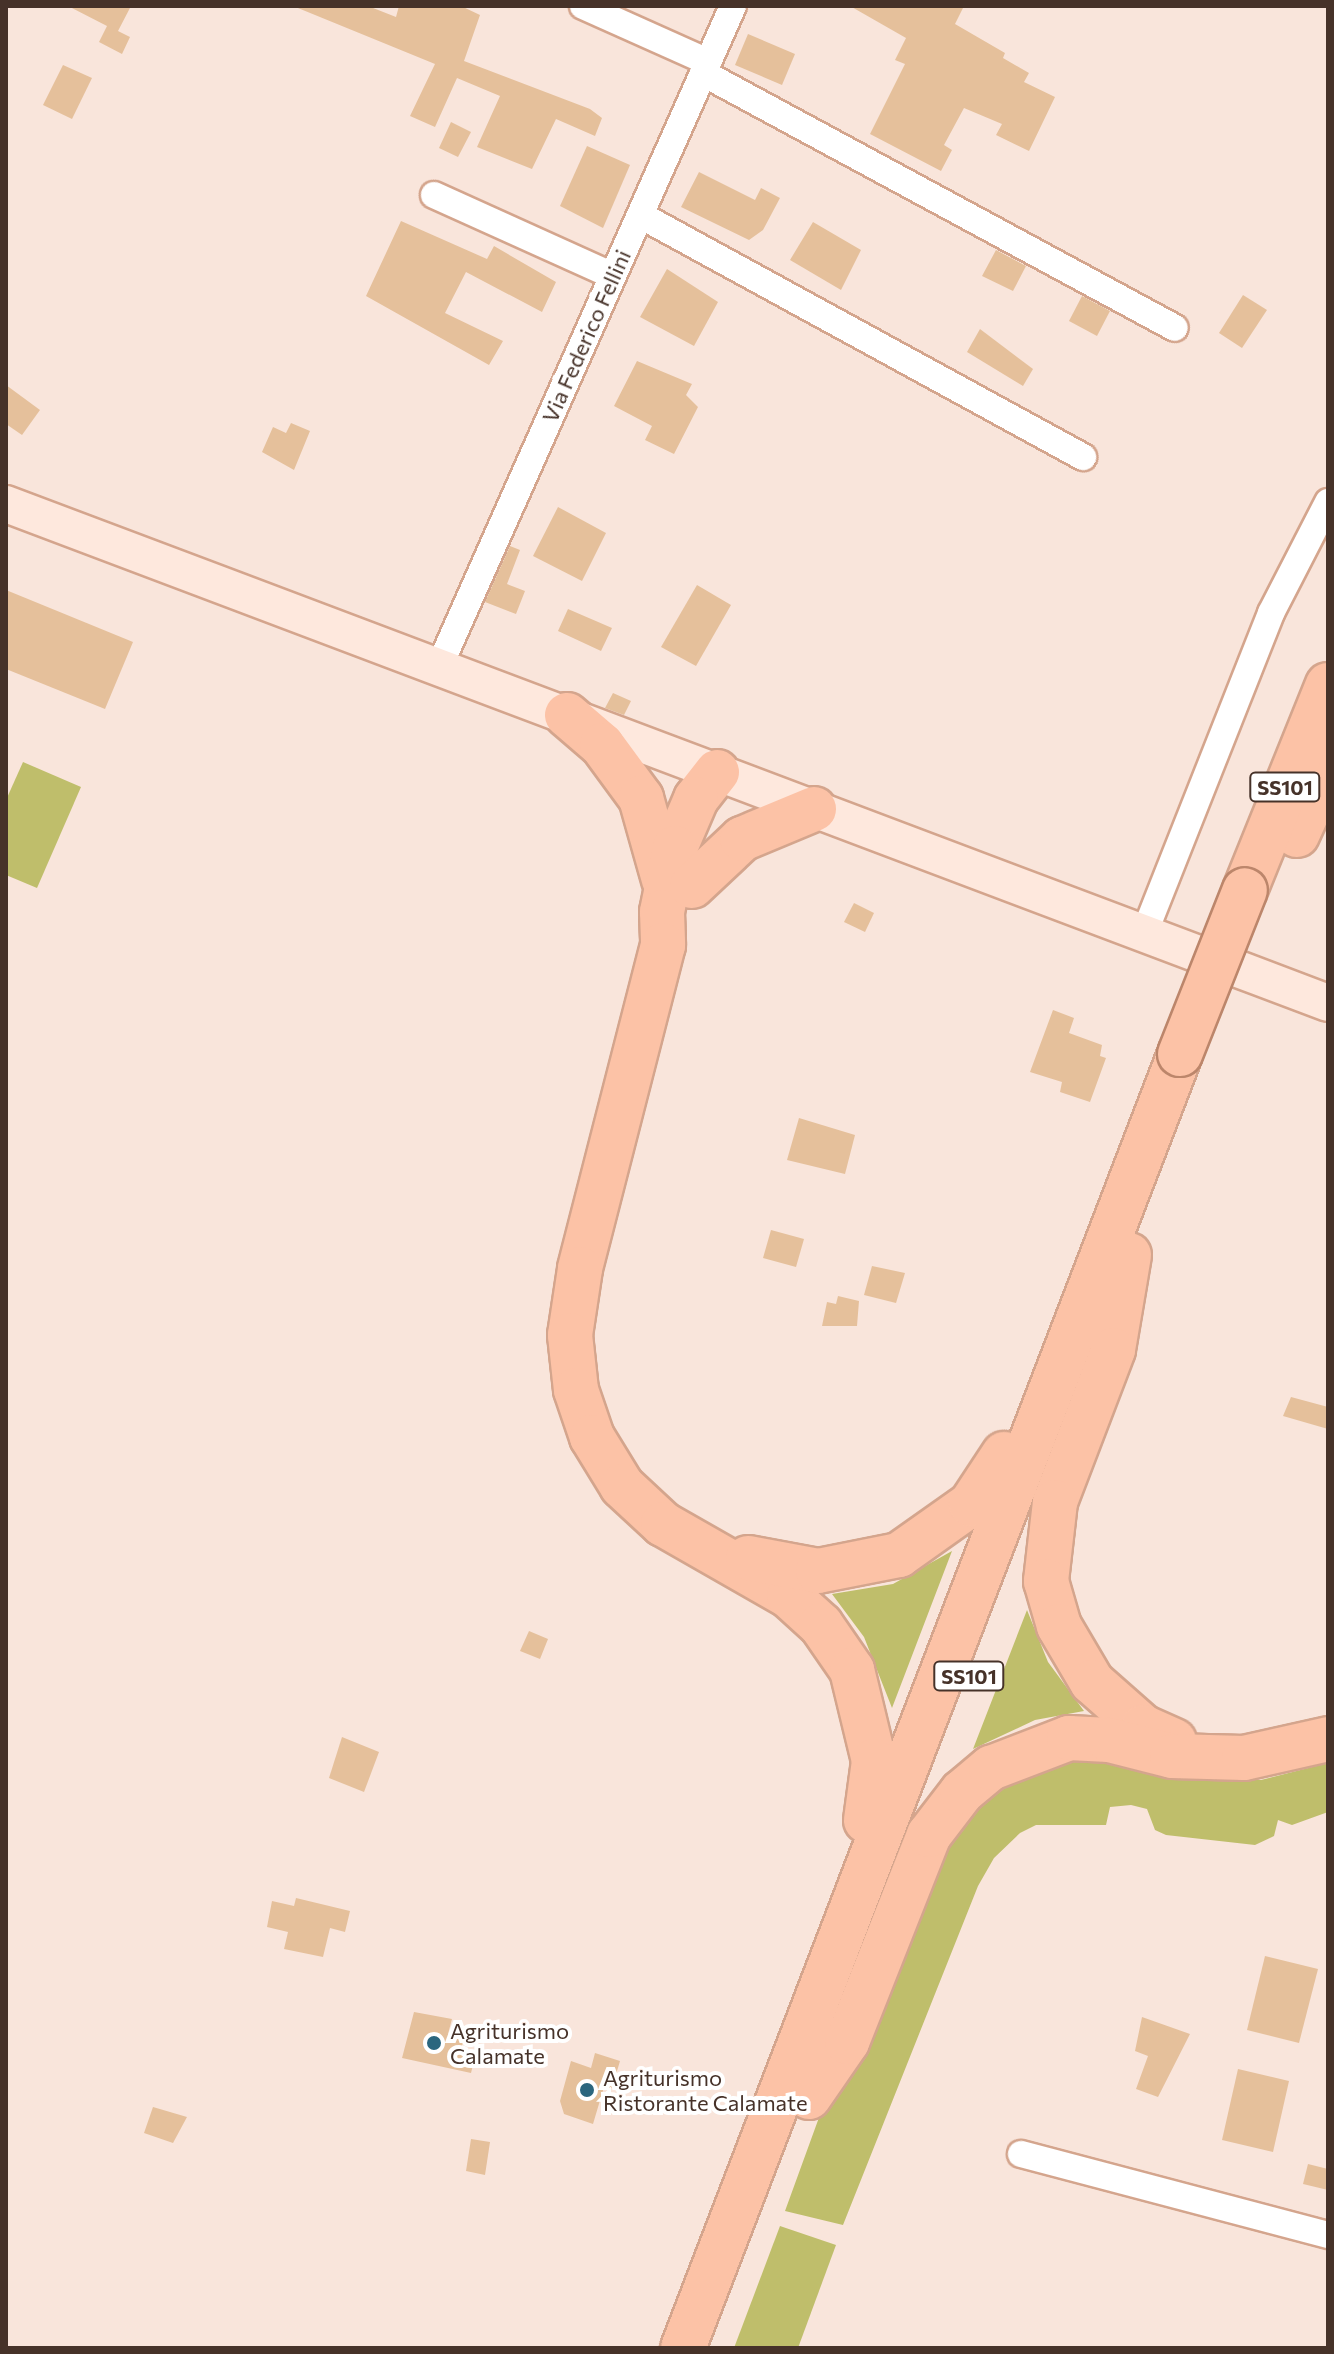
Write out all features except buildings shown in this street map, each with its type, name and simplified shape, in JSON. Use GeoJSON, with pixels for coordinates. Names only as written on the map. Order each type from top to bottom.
{"type":"FeatureCollection","features":[{"type":"Feature","properties":{"kind":"highway","name":"SS101"},"geometry":{"type":"LineString","coordinates":[[683,2348],[1085,1288],[1193,1058],[1258,895],[1328,685]]}},
{"type":"Feature","properties":{"kind":"highway"},"geometry":{"type":"LineString","coordinates":[[567,715],[602,745],[641,798],[679,888]]}},
{"type":"Feature","properties":{"kind":"highway","name":"SS101"},"geometry":{"type":"LineString","coordinates":[[1258,895],[1328,767]]}},
{"type":"Feature","properties":{"kind":"highway"},"geometry":{"type":"LineString","coordinates":[[717,772],[715,826],[679,888],[580,1269],[570,1335],[576,1390],[607,1461],[663,1524],[789,1596],[821,1625],[852,1670],[869,1717],[874,1761],[869,1811],[847,1873],[852,1907]]}},
{"type":"Feature","properties":{"kind":"highway"},"geometry":{"type":"LineString","coordinates":[[679,888],[742,839],[814,809]]}},
{"type":"Feature","properties":{"kind":"highway","name":"SS101"},"geometry":{"type":"LineString","coordinates":[[714,2348],[1129,1255],[1193,1058]]}},
{"type":"Feature","properties":{"kind":"highway"},"geometry":{"type":"LineString","coordinates":[[1129,1255],[1113,1350],[1055,1502],[1046,1581],[1068,1647],[1109,1699],[1161,1736],[1222,1758]]}},
{"type":"Feature","properties":{"kind":"highway"},"geometry":{"type":"LineString","coordinates":[[697,1544],[818,1571],[877,1563],[919,1546],[971,1504],[992,1476],[1037,1361],[1085,1288]]}},
{"type":"Feature","properties":{"kind":"highway"},"geometry":{"type":"LineString","coordinates":[[809,2097],[847,2042],[929,1835],[962,1792],[1008,1758],[1069,1738],[1109,1740],[1172,1756],[1222,1758],[1268,1757],[1328,1739]]}},
{"type":"Feature","properties":{"kind":"main road"},"geometry":{"type":"LineString","coordinates":[[6,504],[1328,1003]]}},
{"type":"Feature","properties":{"kind":"street"},"geometry":{"type":"LineString","coordinates":[[583,6],[705,68],[1175,328]]}},
{"type":"Feature","properties":{"kind":"street","name":"Via Federico Fellini"},"geometry":{"type":"LineString","coordinates":[[439,667],[733,6]]}},
{"type":"Feature","properties":{"kind":"street"},"geometry":{"type":"LineString","coordinates":[[434,195],[613,276]]}},
{"type":"Feature","properties":{"kind":"street"},"geometry":{"type":"LineString","coordinates":[[640,215],[1083,457]]}},
{"type":"Feature","properties":{"kind":"street"},"geometry":{"type":"LineString","coordinates":[[1144,934],[1271,613],[1328,502]]}},
{"type":"Feature","properties":{"kind":"street"},"geometry":{"type":"LineString","coordinates":[[1021,2154],[1328,2235]]}},
{"type":"Feature","properties":{"kind":"shaded area"},"geometry":{"type":"Polygon","coordinates":[[[23,762],[81,787],[37,888],[6,875],[6,800],[23,762]]]}},
{"type":"Feature","properties":{"kind":"shaded area"},"geometry":{"type":"Polygon","coordinates":[[[952,1551],[892,1708],[864,1637],[832,1594],[893,1584],[952,1551]]]}},
{"type":"Feature","properties":{"kind":"shaded area"},"geometry":{"type":"Polygon","coordinates":[[[1027,1610],[1048,1662],[1084,1711],[1035,1720],[973,1749],[1027,1610]]]}},
{"type":"Feature","properties":{"kind":"shaded area"},"geometry":{"type":"Polygon","coordinates":[[[1060,1750],[1208,1778],[1261,1780],[1328,1763],[1328,1812],[1292,1825],[1278,1820],[1274,1836],[1255,1845],[1166,1835],[1155,1830],[1147,1809],[1131,1805],[1110,1807],[1106,1825],[1036,1825],[1020,1833],[994,1858],[978,1886],[843,2225],[785,2211],[821,2112],[959,1813],[1060,1750]]]}},
{"type":"Feature","properties":{"kind":"shaded area"},"geometry":{"type":"Polygon","coordinates":[[[780,2226],[836,2245],[798,2348],[734,2348],[780,2226]]]}},
{"type":"Feature","properties":{"kind":"place","name":"Agriturismo Calamate"},"geometry":{"type":"Point","coordinates":[434,2043]}},
{"type":"Feature","properties":{"kind":"place","name":"Agriturismo Ristorante Calamate"},"geometry":{"type":"Point","coordinates":[587,2090]}}]}
